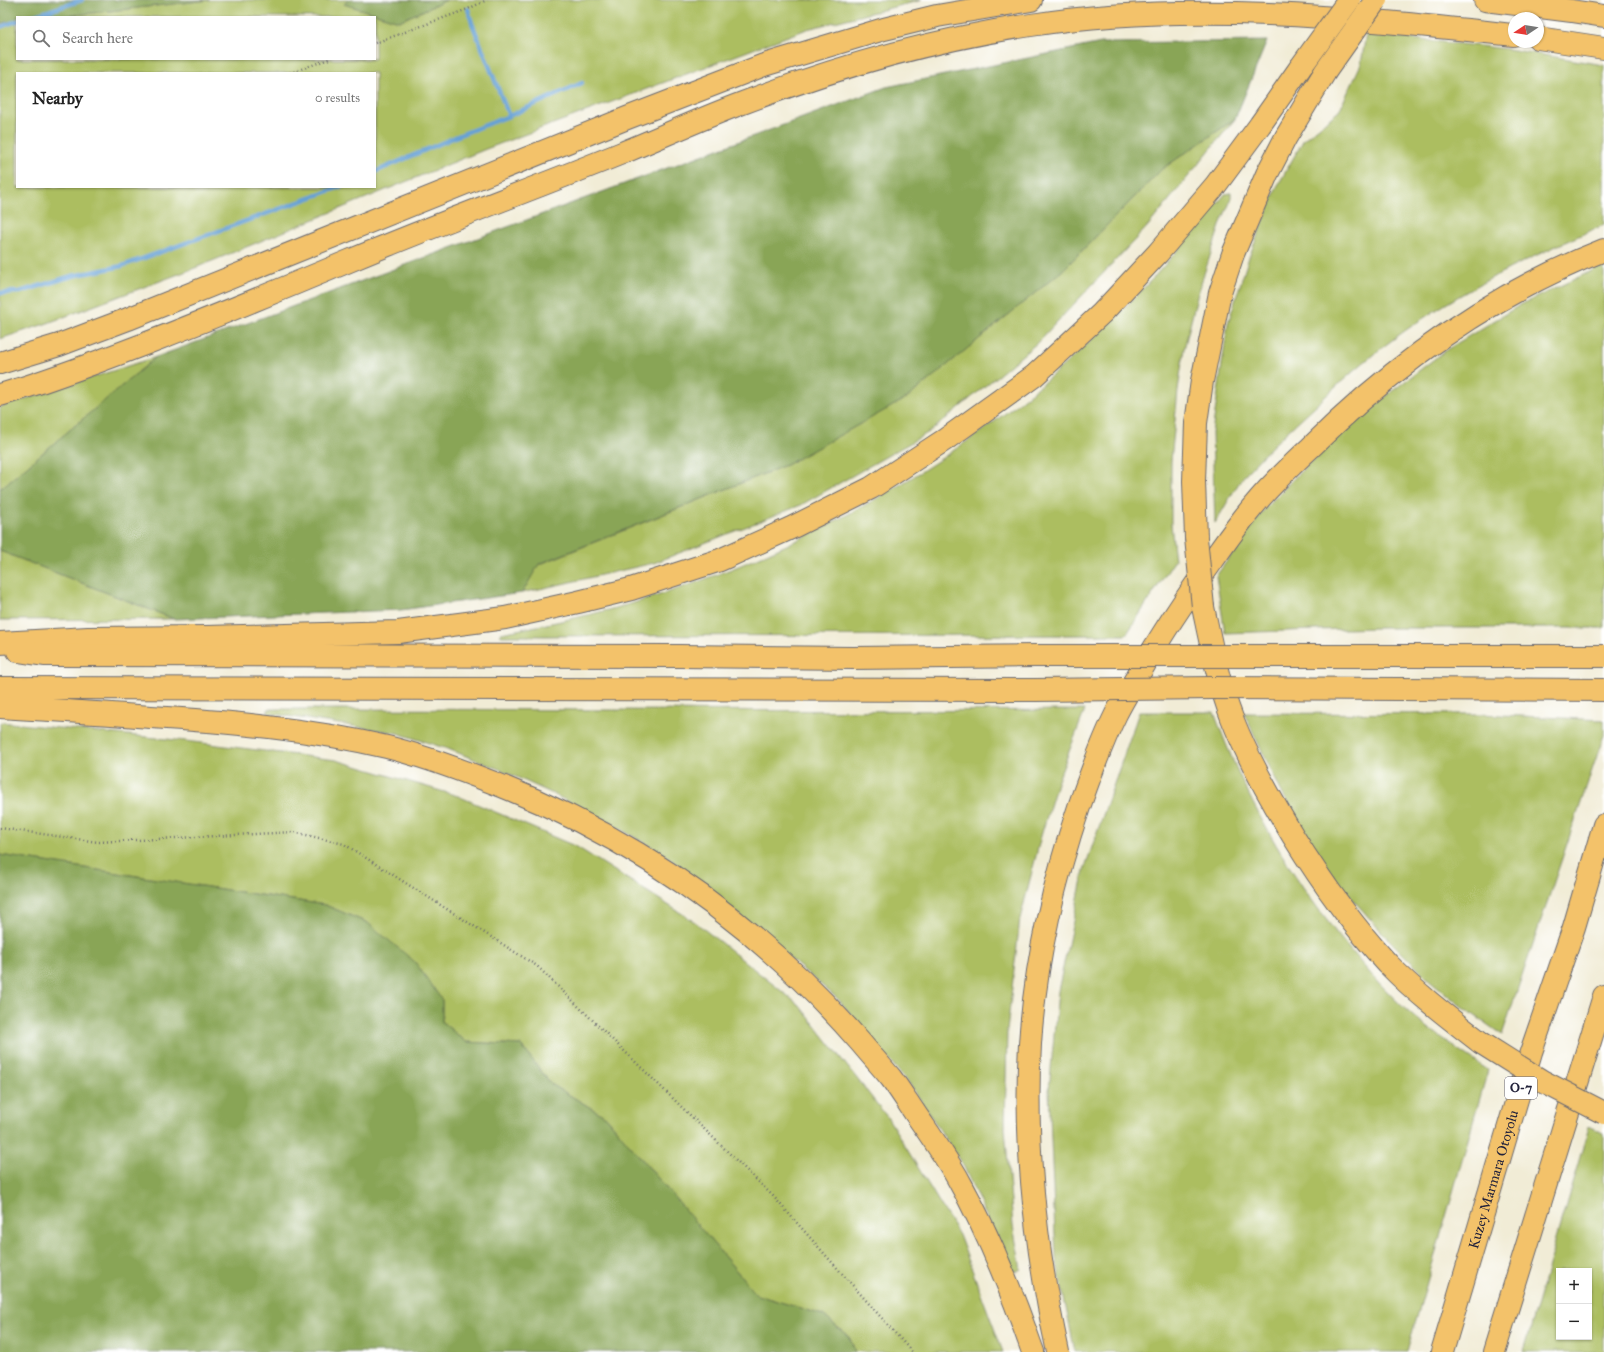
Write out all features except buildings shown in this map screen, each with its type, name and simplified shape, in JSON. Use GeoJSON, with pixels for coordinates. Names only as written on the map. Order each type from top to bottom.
{"type":"FeatureCollection","features":[{"type":"Feature","properties":{"kind":"main road"},"geometry":{"type":"LineString","coordinates":[[0,363],[59,345],[128,319],[627,118],[764,65],[830,44],[922,20],[1031,0]]}},
{"type":"Feature","properties":{"kind":"main road"},"geometry":{"type":"LineString","coordinates":[[0,643],[88,638],[206,637],[398,632],[504,618],[631,589],[720,560],[791,528],[871,488],[946,439],[1034,376],[1102,313],[1158,253],[1215,186],[1349,0]]}},
{"type":"Feature","properties":{"kind":"main road"},"geometry":{"type":"LineString","coordinates":[[1376,0],[1325,72],[1286,137],[1267,174],[1233,254],[1220,293],[1202,381],[1196,423],[1194,481],[1196,538],[1203,607],[1217,670],[1232,716],[1251,762],[1277,810],[1318,876],[1348,916],[1388,964],[1446,1016],[1480,1042],[1542,1080],[1604,1112]]}},
{"type":"Feature","properties":{"kind":"main road"},"geometry":{"type":"LineString","coordinates":[[1485,0],[1604,16]]}},
{"type":"Feature","properties":{"kind":"main road"},"geometry":{"type":"LineString","coordinates":[[0,395],[89,366],[622,153],[740,104],[845,67],[925,45],[1033,24],[1191,6],[1409,24],[1508,34]]}},
{"type":"Feature","properties":{"kind":"main road"},"geometry":{"type":"LineString","coordinates":[[1544,39],[1604,48]]}},
{"type":"Feature","properties":{"kind":"main road"},"geometry":{"type":"LineString","coordinates":[[1058,1352],[1049,1311],[1039,1247],[1031,1179],[1029,1115],[1030,1045],[1036,989],[1047,919],[1065,847],[1091,771],[1116,713],[1178,608],[1236,527],[1274,483],[1340,418],[1378,385],[1473,316],[1548,275],[1604,250]]}},
{"type":"Feature","properties":{"kind":"main road"},"geometry":{"type":"LineString","coordinates":[[0,648],[44,655],[680,656],[852,658],[1036,656],[1604,656]]}},
{"type":"Feature","properties":{"kind":"main road"},"geometry":{"type":"LineString","coordinates":[[0,688],[1035,690],[1212,688],[1604,690]]}},
{"type":"Feature","properties":{"kind":"main road"},"geometry":{"type":"LineString","coordinates":[[0,707],[233,722],[304,730],[388,747],[439,762],[523,794],[584,823],[628,848],[712,903],[756,939],[799,977],[843,1023],[891,1078],[956,1175],[986,1232],[1019,1312],[1033,1352]]}},
{"type":"Feature","properties":{"kind":"main road","name":"Kuzey Marmara Otoyolu"},"geometry":{"type":"LineString","coordinates":[[1442,1352],[1531,1052],[1574,927],[1604,825]]}},
{"type":"Feature","properties":{"kind":"main road"},"geometry":{"type":"LineString","coordinates":[[1494,1352],[1604,996]]}},
{"type":"Feature","properties":{"kind":"path"},"geometry":{"type":"LineString","coordinates":[[376,43],[468,10],[487,0]]}},
{"type":"Feature","properties":{"kind":"path"},"geometry":{"type":"LineString","coordinates":[[293,72],[326,60]]}},
{"type":"Feature","properties":{"kind":"path"},"geometry":{"type":"LineString","coordinates":[[0,828],[98,842],[294,832],[344,844],[537,966],[773,1196],[912,1352]]}},
{"type":"Feature","properties":{"kind":"green space"},"geometry":{"type":"Polygon","coordinates":[[[0,0],[209,0],[65,16],[16,16],[16,21],[0,23],[0,0]]]}},
{"type":"Feature","properties":{"kind":"green space"},"geometry":{"type":"Polygon","coordinates":[[[209,0],[348,0],[344,4],[399,21],[447,0],[922,0],[807,29],[486,149],[195,268],[45,324],[0,339],[0,23],[16,21],[16,60],[376,60],[376,16],[65,16],[209,0]]]}},
{"type":"Feature","properties":{"kind":"green space"},"geometry":{"type":"Polygon","coordinates":[[[348,0],[447,0],[399,21],[344,4],[348,0]]]}},
{"type":"Feature","properties":{"kind":"green space"},"geometry":{"type":"Polygon","coordinates":[[[1366,34],[1508,49],[1604,65],[1604,225],[1523,262],[1470,290],[1419,321],[1384,346],[1334,389],[1255,463],[1238,484],[1215,523],[1212,433],[1228,323],[1249,257],[1277,187],[1304,139],[1339,111],[1361,64],[1366,34]]]}},
{"type":"Feature","properties":{"kind":"green space"},"geometry":{"type":"Polygon","coordinates":[[[1267,41],[1235,119],[1162,169],[1063,270],[907,398],[786,465],[539,564],[522,593],[401,610],[174,619],[0,551],[0,489],[156,357],[886,87],[1101,43],[1267,41]]]}},
{"type":"Feature","properties":{"kind":"green space"},"geometry":{"type":"Polygon","coordinates":[[[1235,119],[1148,226],[1037,343],[931,431],[801,505],[654,563],[522,593],[538,565],[786,465],[907,398],[1063,270],[1162,169],[1235,119]]]}},
{"type":"Feature","properties":{"kind":"green space"},"geometry":{"type":"Polygon","coordinates":[[[1231,193],[1231,200],[1222,220],[1199,289],[1184,349],[1178,390],[1171,461],[1171,524],[1175,560],[1126,635],[500,635],[501,633],[609,610],[692,584],[739,566],[786,545],[832,523],[876,499],[962,445],[1003,415],[1067,362],[1139,293],[1175,254],[1225,194],[1231,193]]]}},
{"type":"Feature","properties":{"kind":"green space"},"geometry":{"type":"Polygon","coordinates":[[[1604,265],[1604,628],[1377,628],[1225,633],[1216,576],[1266,507],[1307,465],[1391,392],[1446,350],[1520,305],[1604,265]]]}},
{"type":"Feature","properties":{"kind":"green space"},"geometry":{"type":"Polygon","coordinates":[[[156,357],[0,489],[0,407],[156,357]]]}},
{"type":"Feature","properties":{"kind":"green space"},"geometry":{"type":"Polygon","coordinates":[[[0,551],[174,619],[0,620],[0,551]]]}},
{"type":"Feature","properties":{"kind":"green space"},"geometry":{"type":"Polygon","coordinates":[[[268,709],[881,711],[1085,710],[1057,783],[1041,836],[1020,919],[1007,1031],[1005,1128],[1013,1226],[1021,1269],[1011,1272],[964,1167],[912,1087],[838,999],[664,854],[599,817],[551,793],[499,769],[448,749],[397,733],[268,713],[268,709]]]}},
{"type":"Feature","properties":{"kind":"green space"},"geometry":{"type":"Polygon","coordinates":[[[1139,712],[1214,712],[1238,773],[1268,831],[1303,887],[1322,914],[1361,963],[1403,1007],[1426,1027],[1488,1070],[1407,1352],[1075,1352],[1056,1259],[1049,1090],[1058,991],[1084,870],[1139,712]]]}},
{"type":"Feature","properties":{"kind":"green space"},"geometry":{"type":"Polygon","coordinates":[[[1244,713],[1480,714],[1604,720],[1604,735],[1502,1035],[1460,1005],[1427,978],[1388,939],[1339,884],[1282,793],[1244,713]]]}},
{"type":"Feature","properties":{"kind":"green space"},"geometry":{"type":"Polygon","coordinates":[[[0,722],[186,741],[336,760],[458,796],[577,847],[695,922],[799,1005],[888,1118],[959,1235],[1003,1352],[856,1352],[849,1337],[823,1315],[757,1295],[606,1117],[551,1084],[521,1045],[466,1042],[442,1022],[442,1000],[368,923],[325,905],[0,855],[0,722]]]}},
{"type":"Feature","properties":{"kind":"green space"},"geometry":{"type":"Polygon","coordinates":[[[0,855],[325,905],[368,923],[415,962],[442,1000],[442,1022],[466,1042],[521,1045],[551,1084],[606,1117],[757,1295],[823,1315],[849,1337],[856,1352],[0,1352],[0,855]]]}},
{"type":"Feature","properties":{"kind":"green space"},"geometry":{"type":"Polygon","coordinates":[[[1589,1126],[1604,1133],[1604,1352],[1523,1352],[1589,1126]]]}},
{"type":"Feature","properties":{"kind":"waterway"},"geometry":{"type":"LineString","coordinates":[[33,16],[82,0]]}},
{"type":"Feature","properties":{"kind":"waterway"},"geometry":{"type":"LineString","coordinates":[[376,172],[462,134],[509,116],[472,23],[468,9]]}},
{"type":"Feature","properties":{"kind":"waterway"},"geometry":{"type":"LineString","coordinates":[[0,27],[16,21]]}},
{"type":"Feature","properties":{"kind":"waterway"},"geometry":{"type":"LineString","coordinates":[[509,116],[582,83]]}},
{"type":"Feature","properties":{"kind":"waterway"},"geometry":{"type":"LineString","coordinates":[[0,293],[20,292],[72,276],[122,266],[337,188]]}}]}
